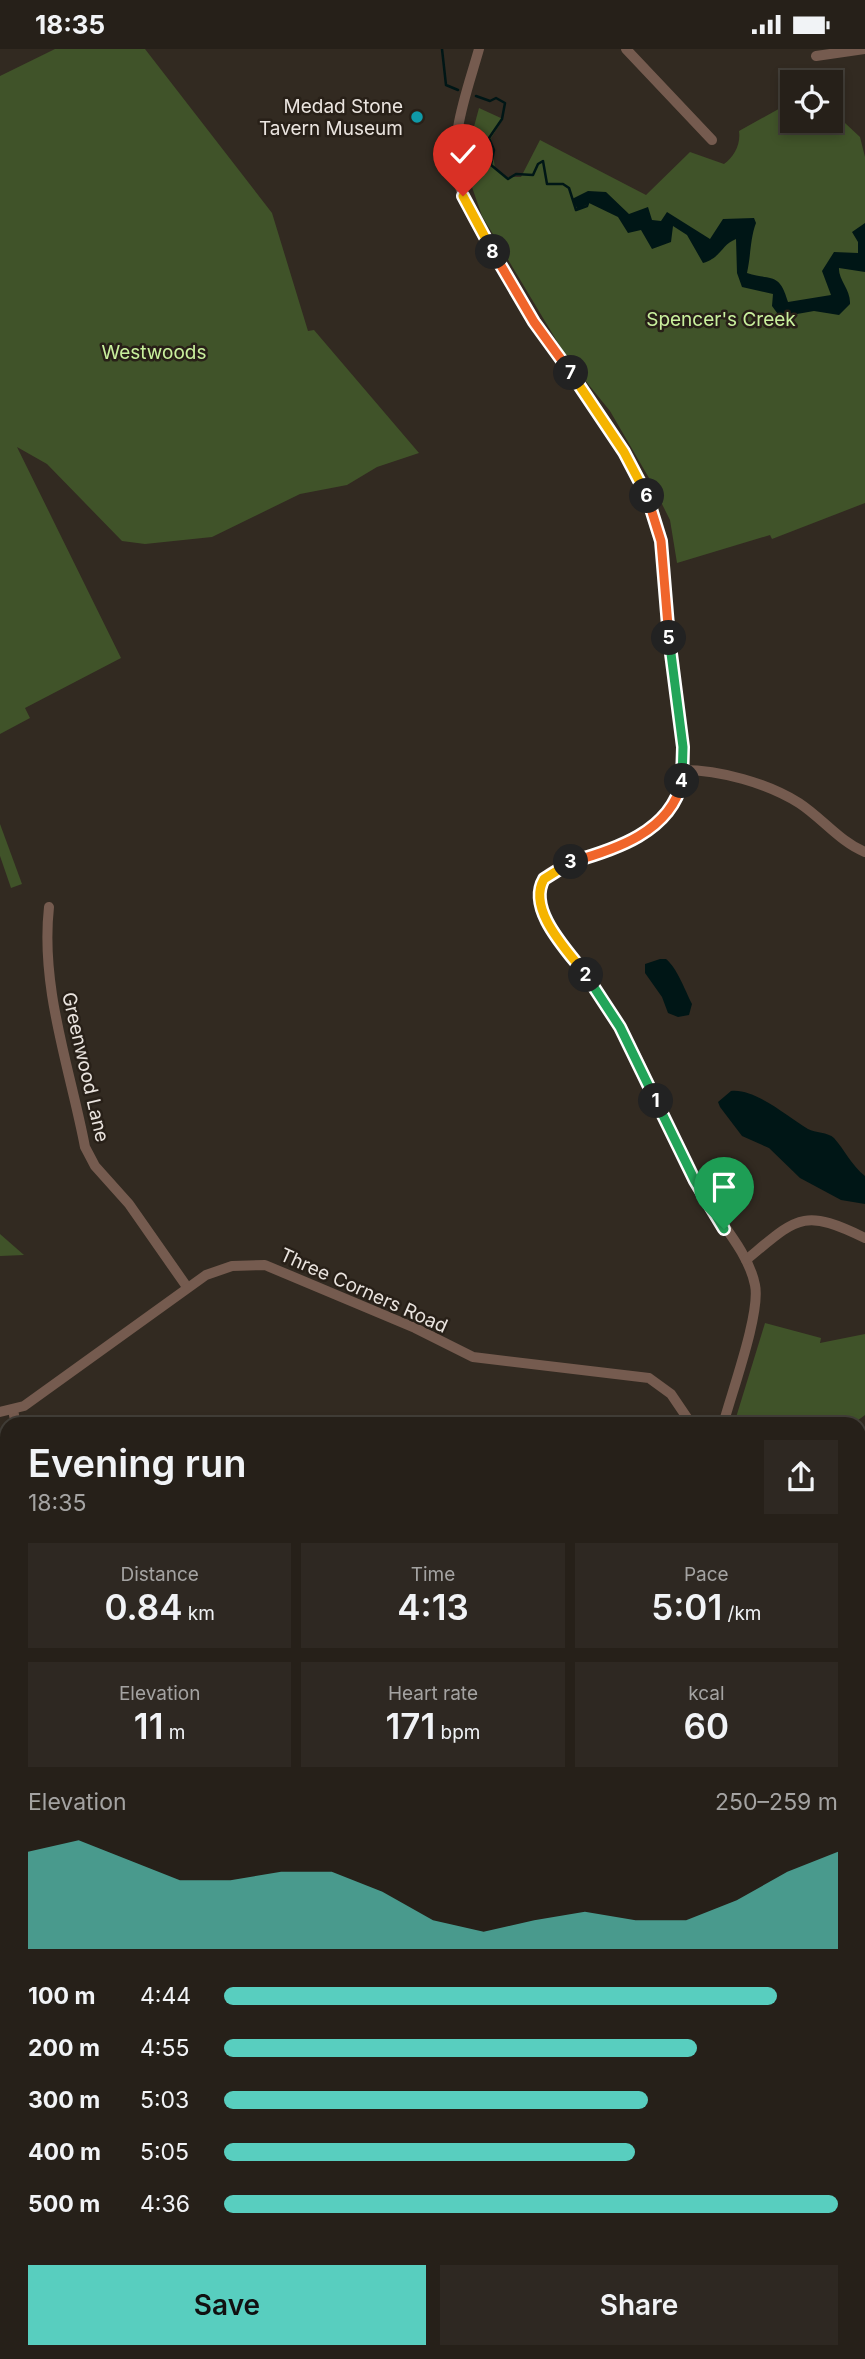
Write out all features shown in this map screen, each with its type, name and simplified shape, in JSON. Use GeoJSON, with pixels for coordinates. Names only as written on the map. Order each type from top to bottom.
{"type":"FeatureCollection","features":[{"type":"Feature","properties":{"kind":"street"},"geometry":{"type":"LineString","coordinates":[[479,49],[455,142],[459,185],[472,217],[530,315],[599,411],[624,452],[652,509],[662,552],[683,770],[677,796],[652,827],[625,844],[549,873],[540,884],[539,899],[551,926],[620,1027],[695,1181],[746,1260],[756,1286],[756,1306],[725,1417]]}},
{"type":"Feature","properties":{"kind":"street"},"geometry":{"type":"LineString","coordinates":[[626,49],[712,140]]}},
{"type":"Feature","properties":{"kind":"street"},"geometry":{"type":"LineString","coordinates":[[816,56],[865,49]]}},
{"type":"Feature","properties":{"kind":"street"},"geometry":{"type":"LineString","coordinates":[[683,770],[712,773],[769,789],[799,803],[865,852]]}},
{"type":"Feature","properties":{"kind":"street","name":"Greenwood Lane"},"geometry":{"type":"LineString","coordinates":[[49,907],[46,936],[50,987],[85,1147],[95,1166],[130,1204],[187,1287]]}},
{"type":"Feature","properties":{"kind":"street"},"geometry":{"type":"LineString","coordinates":[[746,1260],[781,1231],[802,1220],[827,1221],[865,1238]]}},
{"type":"Feature","properties":{"kind":"street","name":"Three Corners Road"},"geometry":{"type":"LineString","coordinates":[[0,1412],[13,1410],[121,1338],[187,1287],[223,1269],[242,1265],[265,1265],[415,1328],[473,1356],[649,1378],[671,1394],[687,1417]]}},
{"type":"Feature","properties":{"kind":"street"},"geometry":{"type":"LineString","coordinates":[[13,1410],[14,1417]]}},
{"type":"Feature","properties":{"kind":"green space","name":"Westwoods"},"geometry":{"type":"Polygon","coordinates":[[[55,49],[145,49],[272,213],[308,331],[314,330],[419,453],[377,467],[347,485],[300,494],[212,537],[145,544],[122,541],[47,464],[17,447],[121,658],[25,708],[30,718],[0,734],[0,76],[55,49]]]}},
{"type":"Feature","properties":{"kind":"green space","name":"Spencer's Creek"},"geometry":{"type":"Polygon","coordinates":[[[479,108],[503,119],[491,138],[495,169],[507,177],[521,177],[540,140],[646,195],[690,152],[724,164],[736,150],[739,131],[780,108],[780,133],[843,133],[843,121],[860,137],[865,157],[865,503],[772,539],[770,535],[677,563],[670,520],[649,478],[610,411],[567,358],[482,216],[464,164],[479,108]]]}},
{"type":"Feature","properties":{"kind":"green space"},"geometry":{"type":"Polygon","coordinates":[[[0,824],[22,884],[11,888],[0,856],[0,824]]]}},
{"type":"Feature","properties":{"kind":"green space"},"geometry":{"type":"Polygon","coordinates":[[[0,1234],[24,1255],[0,1256],[0,1234]]]}},
{"type":"Feature","properties":{"kind":"green space"},"geometry":{"type":"Polygon","coordinates":[[[765,1323],[821,1338],[820,1343],[865,1334],[865,1415],[862,1417],[736,1417],[765,1323]]]}},
{"type":"Feature","properties":{"kind":"shaded area"},"geometry":{"type":"Polygon","coordinates":[[[588,191],[606,192],[629,214],[648,207],[652,220],[661,221],[667,212],[710,239],[723,219],[754,218],[756,223],[747,273],[774,279],[785,292],[788,302],[831,295],[822,271],[834,252],[858,253],[858,242],[852,232],[865,223],[865,272],[839,268],[850,304],[839,315],[814,311],[780,317],[772,306],[773,294],[742,287],[737,273],[736,239],[714,258],[703,263],[687,235],[673,226],[671,242],[652,249],[641,230],[628,233],[618,217],[589,203],[578,210],[572,199],[588,191]]]}},
{"type":"Feature","properties":{"kind":"shaded area"},"geometry":{"type":"Polygon","coordinates":[[[666,959],[674,968],[692,1004],[689,1015],[678,1017],[668,1013],[662,997],[645,973],[645,964],[666,959]]]}},
{"type":"Feature","properties":{"kind":"shaded area"},"geometry":{"type":"Polygon","coordinates":[[[731,1091],[740,1091],[761,1099],[808,1129],[834,1138],[865,1176],[865,1204],[841,1200],[800,1178],[769,1148],[742,1136],[718,1102],[731,1091]]]}},
{"type":"Feature","properties":{"kind":"waterway"},"geometry":{"type":"LineString","coordinates":[[442,49],[446,85],[458,90]]}},
{"type":"Feature","properties":{"kind":"waterway"},"geometry":{"type":"LineString","coordinates":[[476,96],[490,101],[496,98],[505,103],[502,119],[489,138],[494,150],[491,165],[508,179],[516,174],[533,175],[538,164],[543,161],[547,184],[563,184],[569,188],[576,210],[587,206],[589,200]]}},
{"type":"Feature","properties":{"kind":"place","name":"Medad Stone Tavern Museum"},"geometry":{"type":"Point","coordinates":[417,117]}},
{"type":"Feature","properties":{"kind":"route"},"geometry":{"type":"LineString","coordinates":[[463,196],[472,217],[534,322],[599,411],[624,452],[644,489],[661,541],[670,655],[683,747],[681,785],[671,805],[652,827],[625,844],[549,873],[540,884],[539,899],[551,926],[620,1027],[695,1181],[724,1229]]}}]}
